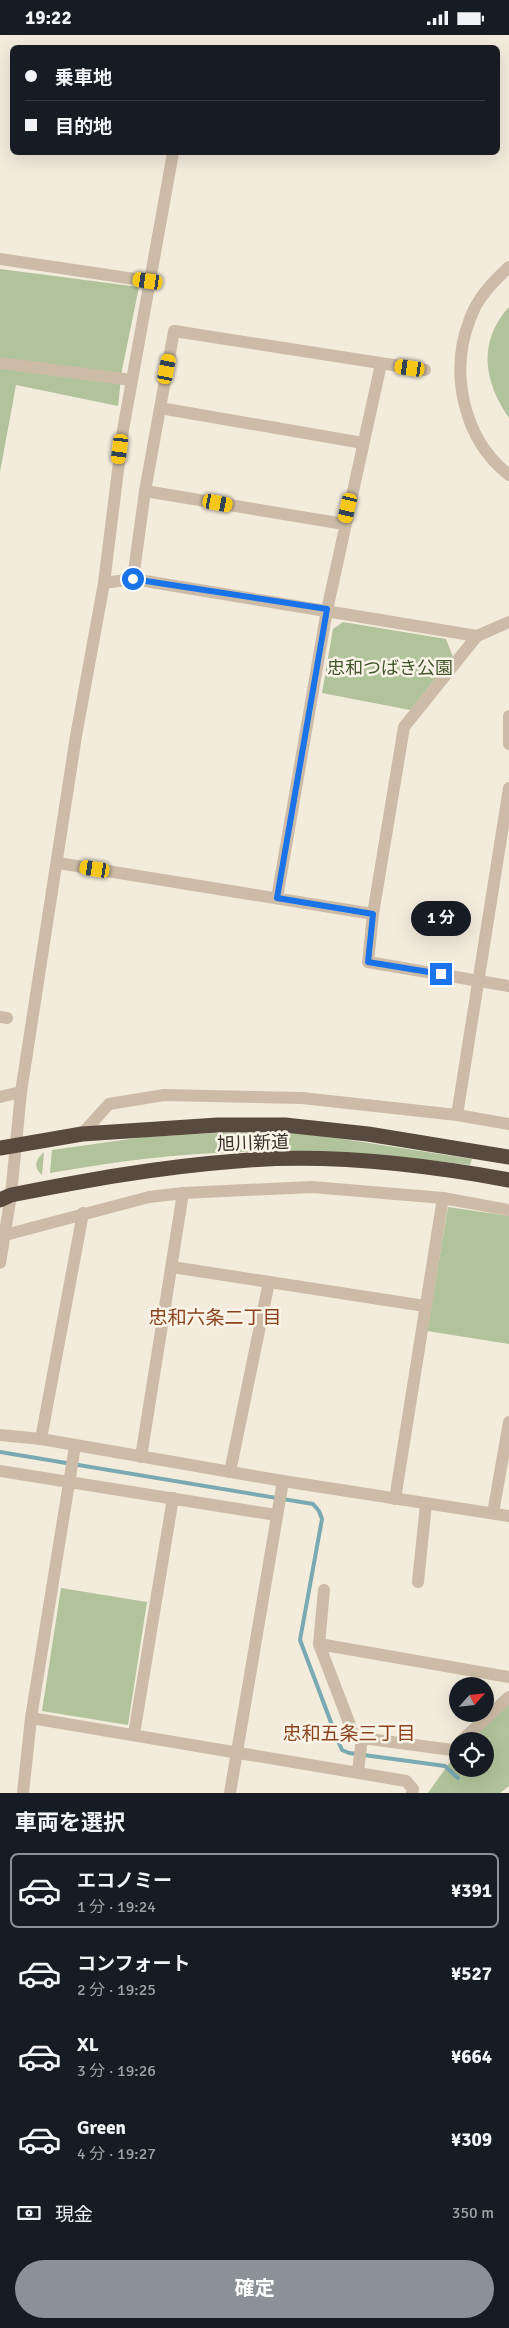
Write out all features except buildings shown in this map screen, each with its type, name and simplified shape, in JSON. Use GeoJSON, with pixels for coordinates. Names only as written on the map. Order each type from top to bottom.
{"type":"FeatureCollection","features":[{"type":"Feature","properties":{"kind":"highway","name":"旭川新道"},"geometry":{"type":"LineString","coordinates":[[0,1148],[82,1134],[218,1125],[285,1125],[368,1134],[509,1157]]}},
{"type":"Feature","properties":{"kind":"highway","name":"旭川新道"},"geometry":{"type":"LineString","coordinates":[[6,1197],[114,1174],[238,1161],[343,1159],[473,1173],[509,1180]]}},
{"type":"Feature","properties":{"kind":"street"},"geometry":{"type":"LineString","coordinates":[[0,1263],[5,1235],[6,1197],[16,1144],[21,1092],[58,863],[76,736],[104,583],[131,381],[173,155]]}},
{"type":"Feature","properties":{"kind":"street"},"geometry":{"type":"LineString","coordinates":[[0,259],[148,281]]}},
{"type":"Feature","properties":{"kind":"street"},"geometry":{"type":"LineString","coordinates":[[509,267],[480,299],[470,319],[460,358],[464,403],[471,426],[480,443],[498,466],[509,475]]}},
{"type":"Feature","properties":{"kind":"street"},"geometry":{"type":"LineString","coordinates":[[133,579],[145,491],[174,331],[425,370]]}},
{"type":"Feature","properties":{"kind":"street"},"geometry":{"type":"LineString","coordinates":[[0,363],[131,381]]}},
{"type":"Feature","properties":{"kind":"street"},"geometry":{"type":"LineString","coordinates":[[277,898],[327,609],[344,524],[381,364]]}},
{"type":"Feature","properties":{"kind":"street"},"geometry":{"type":"LineString","coordinates":[[160,408],[364,443]]}},
{"type":"Feature","properties":{"kind":"street"},"geometry":{"type":"LineString","coordinates":[[145,491],[344,524]]}},
{"type":"Feature","properties":{"kind":"street"},"geometry":{"type":"LineString","coordinates":[[104,583],[133,579],[327,609],[477,636]]}},
{"type":"Feature","properties":{"kind":"street"},"geometry":{"type":"LineString","coordinates":[[509,622],[477,636],[404,727],[373,914],[368,962],[509,986]]}},
{"type":"Feature","properties":{"kind":"street"},"geometry":{"type":"LineString","coordinates":[[509,716],[509,744]]}},
{"type":"Feature","properties":{"kind":"street"},"geometry":{"type":"LineString","coordinates":[[457,1115],[509,788]]}},
{"type":"Feature","properties":{"kind":"street"},"geometry":{"type":"LineString","coordinates":[[58,863],[373,914]]}},
{"type":"Feature","properties":{"kind":"street"},"geometry":{"type":"LineString","coordinates":[[0,1097],[21,1092]]}},
{"type":"Feature","properties":{"kind":"street"},"geometry":{"type":"LineString","coordinates":[[82,1134],[109,1104],[164,1095],[302,1098],[457,1115],[509,1123]]}},
{"type":"Feature","properties":{"kind":"street"},"geometry":{"type":"LineString","coordinates":[[5,1235],[149,1197],[183,1193],[312,1187],[443,1199],[509,1210]]}},
{"type":"Feature","properties":{"kind":"street"},"geometry":{"type":"LineString","coordinates":[[141,1457],[183,1193]]}},
{"type":"Feature","properties":{"kind":"street"},"geometry":{"type":"LineString","coordinates":[[395,1499],[443,1199]]}},
{"type":"Feature","properties":{"kind":"street"},"geometry":{"type":"LineString","coordinates":[[40,1439],[83,1213]]}},
{"type":"Feature","properties":{"kind":"street"},"geometry":{"type":"LineString","coordinates":[[172,1267],[425,1307]]}},
{"type":"Feature","properties":{"kind":"street"},"geometry":{"type":"LineString","coordinates":[[230,1472],[269,1282]]}},
{"type":"Feature","properties":{"kind":"street"},"geometry":{"type":"LineString","coordinates":[[493,1513],[509,1421]]}},
{"type":"Feature","properties":{"kind":"street"},"geometry":{"type":"LineString","coordinates":[[0,1435],[40,1439],[74,1451],[141,1457],[230,1472],[279,1498]]}},
{"type":"Feature","properties":{"kind":"street"},"geometry":{"type":"LineString","coordinates":[[23,1793],[31,1718],[74,1451]]}},
{"type":"Feature","properties":{"kind":"street"},"geometry":{"type":"LineString","coordinates":[[0,1471],[70,1476],[173,1498],[395,1499],[509,1516]]}},
{"type":"Feature","properties":{"kind":"street"},"geometry":{"type":"LineString","coordinates":[[134,1734],[173,1498]]}},
{"type":"Feature","properties":{"kind":"street"},"geometry":{"type":"LineString","coordinates":[[230,1793],[279,1498]]}},
{"type":"Feature","properties":{"kind":"street"},"geometry":{"type":"LineString","coordinates":[[418,1582],[426,1504]]}},
{"type":"Feature","properties":{"kind":"street"},"geometry":{"type":"LineString","coordinates":[[324,1591],[319,1644],[360,1754],[406,1781],[413,1789],[412,1793]]}},
{"type":"Feature","properties":{"kind":"street"},"geometry":{"type":"LineString","coordinates":[[319,1644],[509,1677]]}},
{"type":"Feature","properties":{"kind":"street"},"geometry":{"type":"LineString","coordinates":[[471,1732],[509,1697]]}},
{"type":"Feature","properties":{"kind":"street"},"geometry":{"type":"LineString","coordinates":[[31,1718],[236,1751],[360,1754],[449,1750]]}},
{"type":"Feature","properties":{"kind":"green space"},"geometry":{"type":"Polygon","coordinates":[[[0,269],[139,287],[122,370],[118,406],[16,385],[0,472],[0,269]]]}},
{"type":"Feature","properties":{"kind":"green space"},"geometry":{"type":"Polygon","coordinates":[[[509,307],[509,418],[494,390],[488,362],[488,348],[499,320],[509,307]]]}},
{"type":"Feature","properties":{"kind":"green space","name":"忠和つばき公園"},"geometry":{"type":"Polygon","coordinates":[[[343,622],[446,639],[453,657],[410,710],[322,693],[333,629],[343,622]]]}},
{"type":"Feature","properties":{"kind":"green space"},"geometry":{"type":"Polygon","coordinates":[[[218,1133],[304,1133],[472,1159],[470,1165],[413,1158],[328,1153],[219,1153],[146,1159],[50,1173],[52,1150],[144,1137],[218,1133]]]}},
{"type":"Feature","properties":{"kind":"green space"},"geometry":{"type":"Polygon","coordinates":[[[44,1152],[42,1175],[37,1169],[36,1163],[44,1152]]]}},
{"type":"Feature","properties":{"kind":"green space"},"geometry":{"type":"Polygon","coordinates":[[[448,1207],[509,1216],[509,1344],[427,1331],[448,1207]]]}},
{"type":"Feature","properties":{"kind":"green space"},"geometry":{"type":"Polygon","coordinates":[[[61,1588],[147,1602],[128,1725],[42,1711],[61,1588]]]}},
{"type":"Feature","properties":{"kind":"green space"},"geometry":{"type":"Polygon","coordinates":[[[509,1703],[509,1786],[500,1793],[428,1793],[449,1763],[449,1777],[494,1777],[494,1732],[478,1732],[488,1723],[494,1723],[494,1717],[509,1703]]]}},
{"type":"Feature","properties":{"kind":"waterway"},"geometry":{"type":"LineString","coordinates":[[0,1452],[313,1504],[319,1511],[322,1519],[300,1640],[342,1750],[349,1753],[445,1766],[458,1778]]}},
{"type":"Feature","properties":{"kind":"district","name":"忠和六条二丁目"},"geometry":{"type":"Point","coordinates":[215,1317]}},
{"type":"Feature","properties":{"kind":"district","name":"忠和五条三丁目"},"geometry":{"type":"Point","coordinates":[349,1733]}},
{"type":"Feature","properties":{"kind":"route"},"geometry":{"type":"LineString","coordinates":[[133,579],[327,609],[277,898],[373,914],[368,962],[441,974]]}}]}
